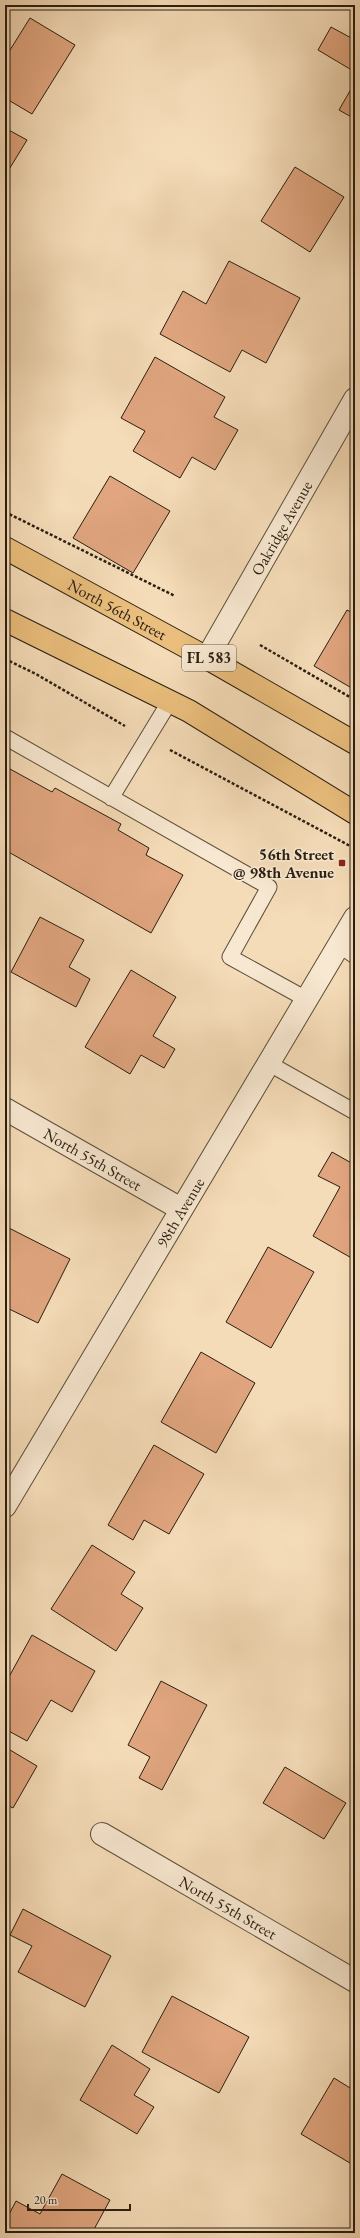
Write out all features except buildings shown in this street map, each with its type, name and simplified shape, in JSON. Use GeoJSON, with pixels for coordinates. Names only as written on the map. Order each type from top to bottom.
{"type":"FeatureCollection","features":[{"type":"Feature","properties":{"kind":"main road","name":"North 56th Street"},"geometry":{"type":"LineString","coordinates":[[5,548],[207,658],[355,742]]}},
{"type":"Feature","properties":{"kind":"main road"},"geometry":{"type":"LineString","coordinates":[[5,620],[170,700],[355,812]]}},
{"type":"Feature","properties":{"kind":"street","name":"Oakridge Avenue"},"geometry":{"type":"LineString","coordinates":[[207,658],[355,399]]}},
{"type":"Feature","properties":{"kind":"street","name":"98th Avenue"},"geometry":{"type":"LineString","coordinates":[[5,1506],[306,999],[347,951],[355,918]]}},
{"type":"Feature","properties":{"kind":"street","name":"North 55th Street"},"geometry":{"type":"LineString","coordinates":[[5,1109],[181,1209]]}},
{"type":"Feature","properties":{"kind":"street","name":"North 55th Street"},"geometry":{"type":"LineString","coordinates":[[102,1834],[355,1981]]}},
{"type":"Feature","properties":{"kind":"lane"},"geometry":{"type":"LineString","coordinates":[[112,798],[170,700]]}},
{"type":"Feature","properties":{"kind":"lane"},"geometry":{"type":"LineString","coordinates":[[5,737],[269,887],[230,957],[306,999]]}},
{"type":"Feature","properties":{"kind":"lane"},"geometry":{"type":"LineString","coordinates":[[268,1062],[355,1112]]}},
{"type":"Feature","properties":{"kind":"path"},"geometry":{"type":"LineString","coordinates":[[5,512],[175,596]]}},
{"type":"Feature","properties":{"kind":"path"},"geometry":{"type":"LineString","coordinates":[[260,645],[355,700]]}},
{"type":"Feature","properties":{"kind":"path"},"geometry":{"type":"LineString","coordinates":[[5,659],[36,674],[147,738],[352,847]]}},
{"type":"Feature","properties":{"kind":"place","name":"56th Street @ 98th Avenue"},"geometry":{"type":"Point","coordinates":[342,863]}}]}
